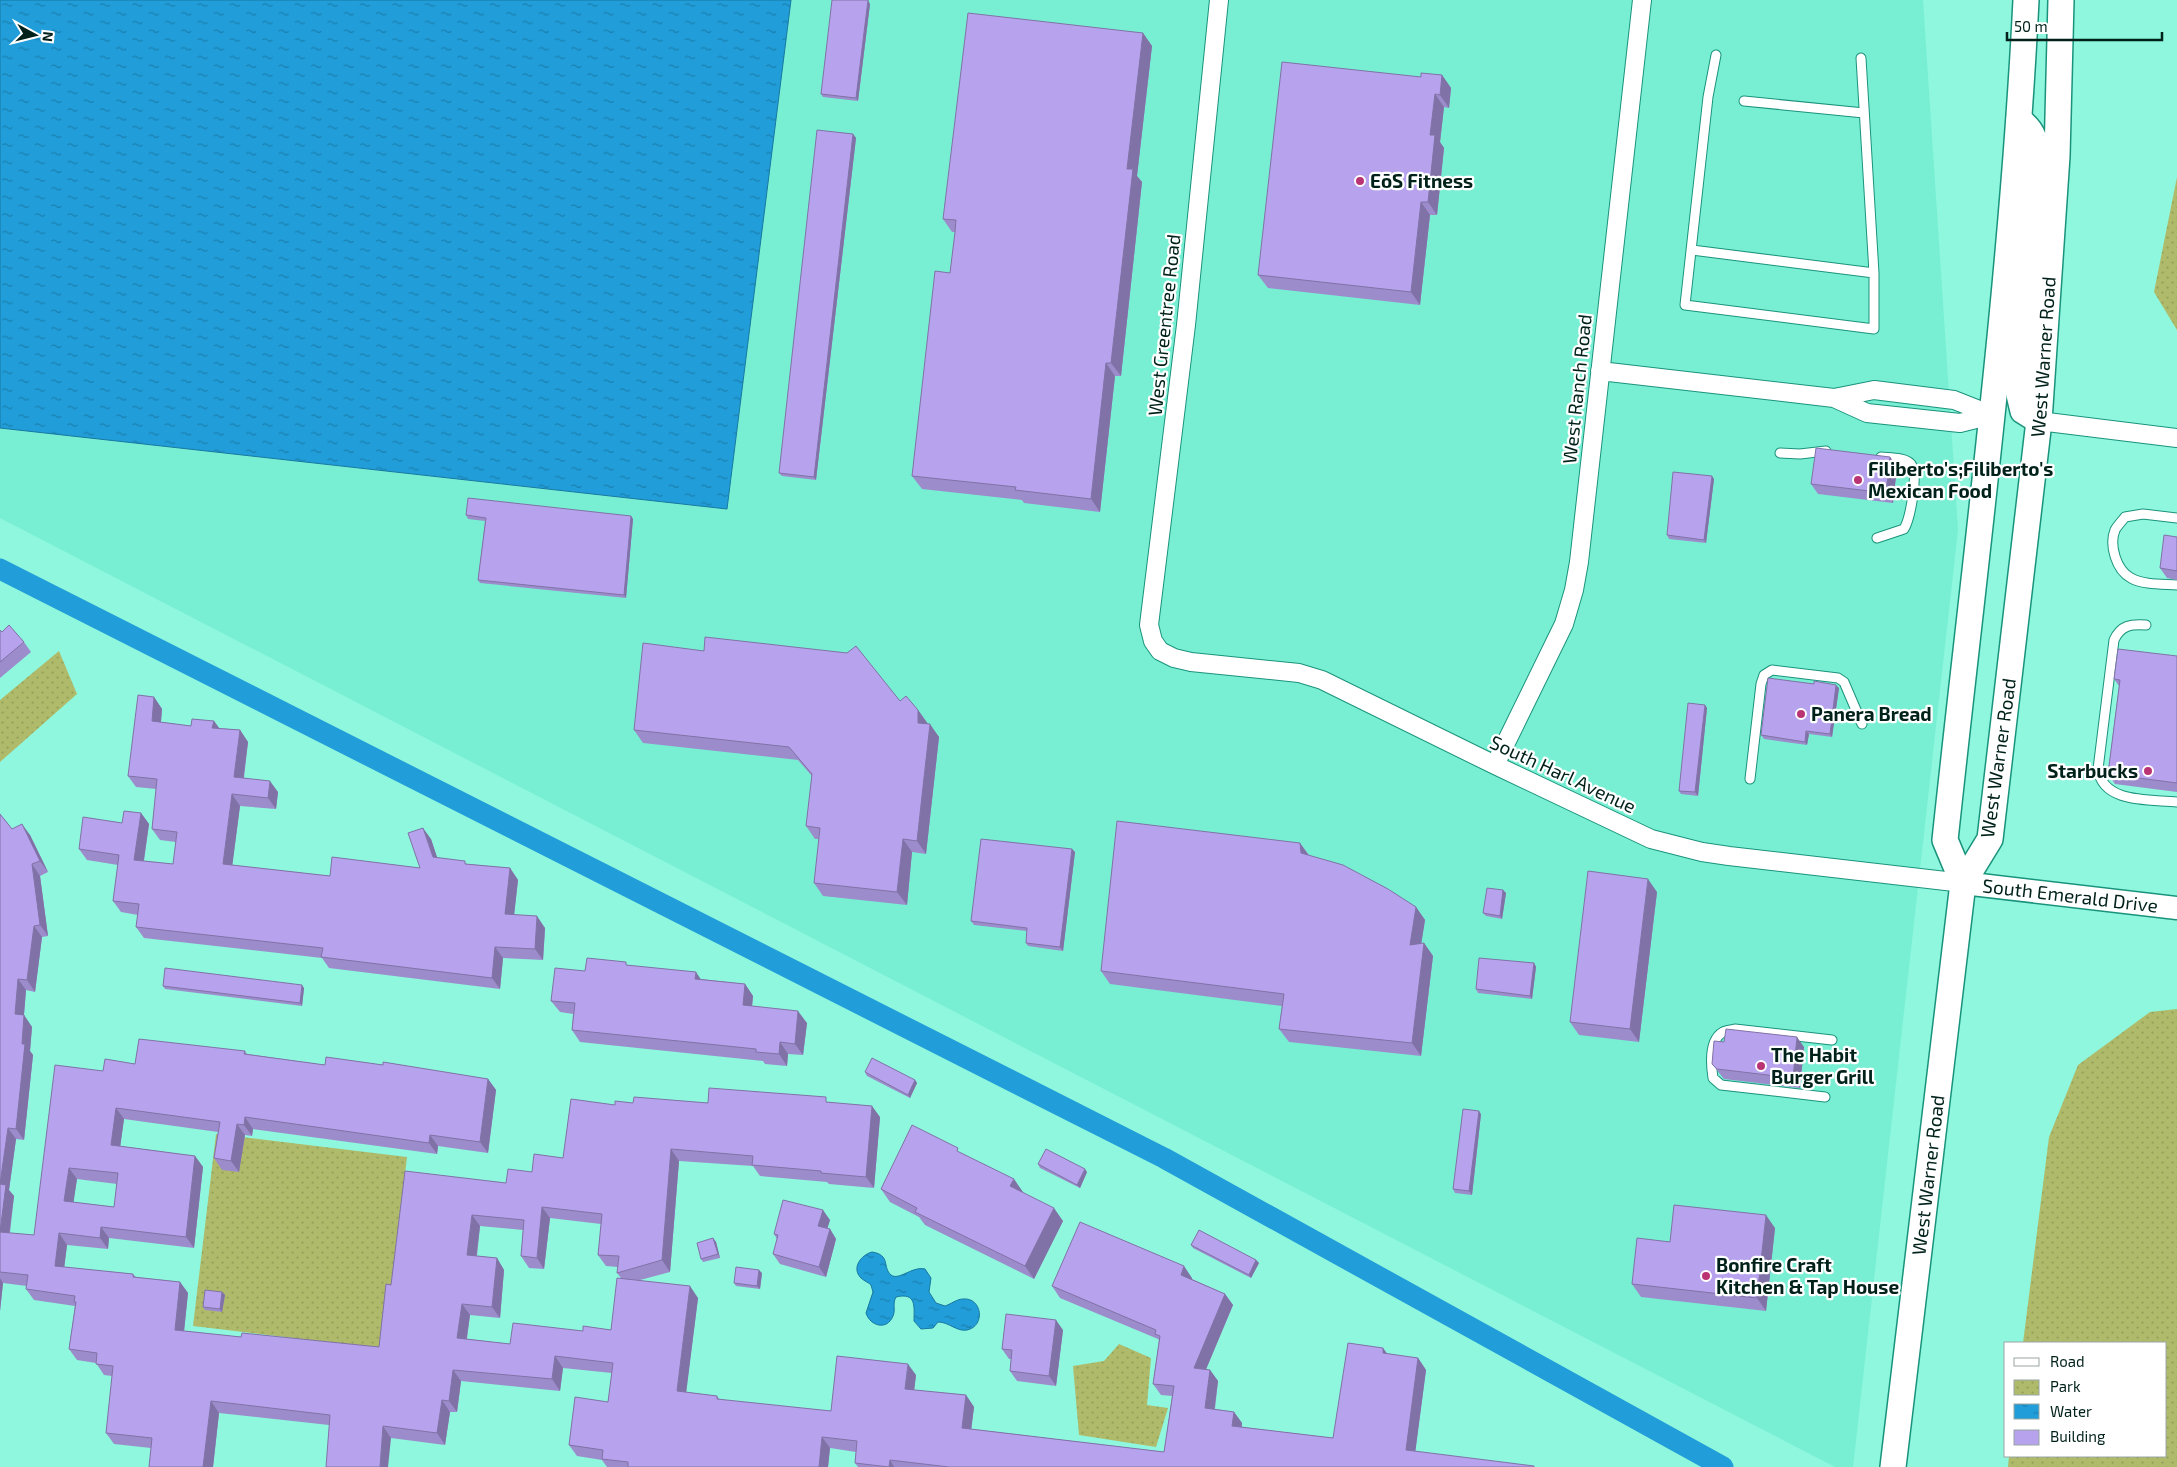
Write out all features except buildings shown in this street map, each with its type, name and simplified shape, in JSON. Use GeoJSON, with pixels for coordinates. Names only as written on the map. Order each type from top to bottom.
{"type":"FeatureCollection","features":[{"type":"Feature","properties":{"kind":"main road","name":"West Warner Road"},"geometry":{"type":"LineString","coordinates":[[1963,883],[1945,840],[1992,415],[2019,120],[2026,0]]}},
{"type":"Feature","properties":{"kind":"main road","name":"West Warner Road"},"geometry":{"type":"LineString","coordinates":[[1893,1467],[1963,883],[1990,839],[2039,421],[2057,156],[2062,0]]}},
{"type":"Feature","properties":{"kind":"main road"},"geometry":{"type":"LineString","coordinates":[[2019,120],[2028,127],[2034,136],[2036,166],[2018,386],[2023,411],[2039,421]]}},
{"type":"Feature","properties":{"kind":"street","name":"West Greentree Road"},"geometry":{"type":"LineString","coordinates":[[1160,651],[1153,641],[1149,625],[1186,325],[1219,0]]}},
{"type":"Feature","properties":{"kind":"street","name":"West Ranch Road"},"geometry":{"type":"LineString","coordinates":[[1495,766],[1564,624],[1574,590],[1642,0]]}},
{"type":"Feature","properties":{"kind":"street"},"geometry":{"type":"LineString","coordinates":[[1600,370],[1834,398],[1874,390],[1954,400],[1992,415]]}},
{"type":"Feature","properties":{"kind":"street"},"geometry":{"type":"LineString","coordinates":[[1834,398],[1866,413],[1960,423],[1992,415]]}},
{"type":"Feature","properties":{"kind":"street"},"geometry":{"type":"LineString","coordinates":[[2039,421],[2177,438]]}},
{"type":"Feature","properties":{"kind":"street","name":"South Harl Avenue"},"geometry":{"type":"LineString","coordinates":[[1160,651],[1191,662],[1299,673],[1322,680],[1495,766],[1651,839],[1674,846],[1729,856],[1963,883]]}},
{"type":"Feature","properties":{"kind":"street","name":"South Emerald Drive"},"geometry":{"type":"LineString","coordinates":[[1963,883],[2177,908]]}},
{"type":"Feature","properties":{"kind":"lane"},"geometry":{"type":"LineString","coordinates":[[1716,55],[1713,98],[1685,305],[1874,329],[1874,273],[1861,58]]}},
{"type":"Feature","properties":{"kind":"lane"},"geometry":{"type":"LineString","coordinates":[[1744,101],[1864,113]]}},
{"type":"Feature","properties":{"kind":"lane"},"geometry":{"type":"LineString","coordinates":[[1692,250],[1874,273]]}},
{"type":"Feature","properties":{"kind":"lane"},"geometry":{"type":"LineString","coordinates":[[1780,453],[1836,452]]}},
{"type":"Feature","properties":{"kind":"lane"},"geometry":{"type":"LineString","coordinates":[[1873,456],[1906,461],[1911,464],[1914,473],[1909,521],[1904,529],[1877,538]]}},
{"type":"Feature","properties":{"kind":"lane"},"geometry":{"type":"LineString","coordinates":[[2177,518],[2143,514],[2125,518],[2115,530],[2114,549],[2118,567],[2131,579],[2154,584],[2177,585]]}},
{"type":"Feature","properties":{"kind":"lane"},"geometry":{"type":"LineString","coordinates":[[2146,625],[2126,626],[2117,633],[2114,640],[2098,769],[2099,777],[2108,790],[2125,796],[2177,802]]}},
{"type":"Feature","properties":{"kind":"lane"},"geometry":{"type":"LineString","coordinates":[[1750,779],[1761,684],[1764,675],[1772,670],[1838,678],[1844,682],[1862,724]]}},
{"type":"Feature","properties":{"kind":"lane"},"geometry":{"type":"LineString","coordinates":[[1825,1097],[1722,1085],[1713,1078],[1710,1063],[1716,1039],[1723,1032],[1735,1029],[1832,1040]]}},
{"type":"Feature","properties":{"kind":"shaded area"},"geometry":{"type":"Polygon","coordinates":[[[791,0],[1923,0],[1958,530],[1853,1467],[1835,1467],[0,518],[0,428],[727,509],[791,0]]]}},
{"type":"Feature","properties":{"kind":"green space"},"geometry":{"type":"Polygon","coordinates":[[[2177,177],[2177,330],[2154,292],[2177,177]]]}},
{"type":"Feature","properties":{"kind":"green space"},"geometry":{"type":"Polygon","coordinates":[[[59,651],[77,694],[0,762],[0,700],[59,651]]]}},
{"type":"Feature","properties":{"kind":"green space"},"geometry":{"type":"Polygon","coordinates":[[[2177,1009],[2177,1467],[2008,1467],[2009,1457],[2167,1457],[2167,1342],[2023,1342],[2049,1137],[2078,1065],[2150,1012],[2177,1009]]]}},
{"type":"Feature","properties":{"kind":"green space"},"geometry":{"type":"Polygon","coordinates":[[[216,1134],[407,1157],[384,1349],[193,1326],[216,1134]]]}},
{"type":"Feature","properties":{"kind":"green space"},"geometry":{"type":"Polygon","coordinates":[[[1119,1344],[1151,1358],[1147,1405],[1168,1408],[1156,1447],[1079,1435],[1073,1366],[1104,1361],[1119,1344]]]}},
{"type":"Feature","properties":{"kind":"water"},"geometry":{"type":"Polygon","coordinates":[[[0,0],[791,0],[727,509],[0,428],[0,0]]]}},
{"type":"Feature","properties":{"kind":"water"},"geometry":{"type":"Polygon","coordinates":[[[872,1252],[884,1258],[888,1272],[894,1276],[925,1269],[931,1278],[929,1292],[936,1303],[945,1306],[961,1299],[974,1302],[979,1312],[977,1323],[967,1330],[960,1330],[938,1322],[933,1328],[921,1329],[914,1321],[913,1302],[908,1297],[903,1296],[896,1297],[894,1313],[887,1324],[875,1324],[866,1313],[873,1292],[871,1285],[861,1278],[857,1270],[861,1259],[872,1252]]]}},
{"type":"Feature","properties":{"kind":"waterway"},"geometry":{"type":"LineString","coordinates":[[0,569],[1164,1158],[1723,1467]]}},
{"type":"Feature","properties":{"kind":"place","name":"EōS Fitness"},"geometry":{"type":"Point","coordinates":[1360,181]}},
{"type":"Feature","properties":{"kind":"place","name":"Filiberto's;Filiberto's Mexican Food"},"geometry":{"type":"Point","coordinates":[1858,480]}},
{"type":"Feature","properties":{"kind":"place","name":"Panera Bread"},"geometry":{"type":"Point","coordinates":[1801,714]}},
{"type":"Feature","properties":{"kind":"place","name":"Starbucks"},"geometry":{"type":"Point","coordinates":[2148,771]}},
{"type":"Feature","properties":{"kind":"place","name":"The Habit Burger Grill"},"geometry":{"type":"Point","coordinates":[1761,1066]}},
{"type":"Feature","properties":{"kind":"place","name":"Bonfire Craft Kitchen & Tap House"},"geometry":{"type":"Point","coordinates":[1706,1276]}}]}
